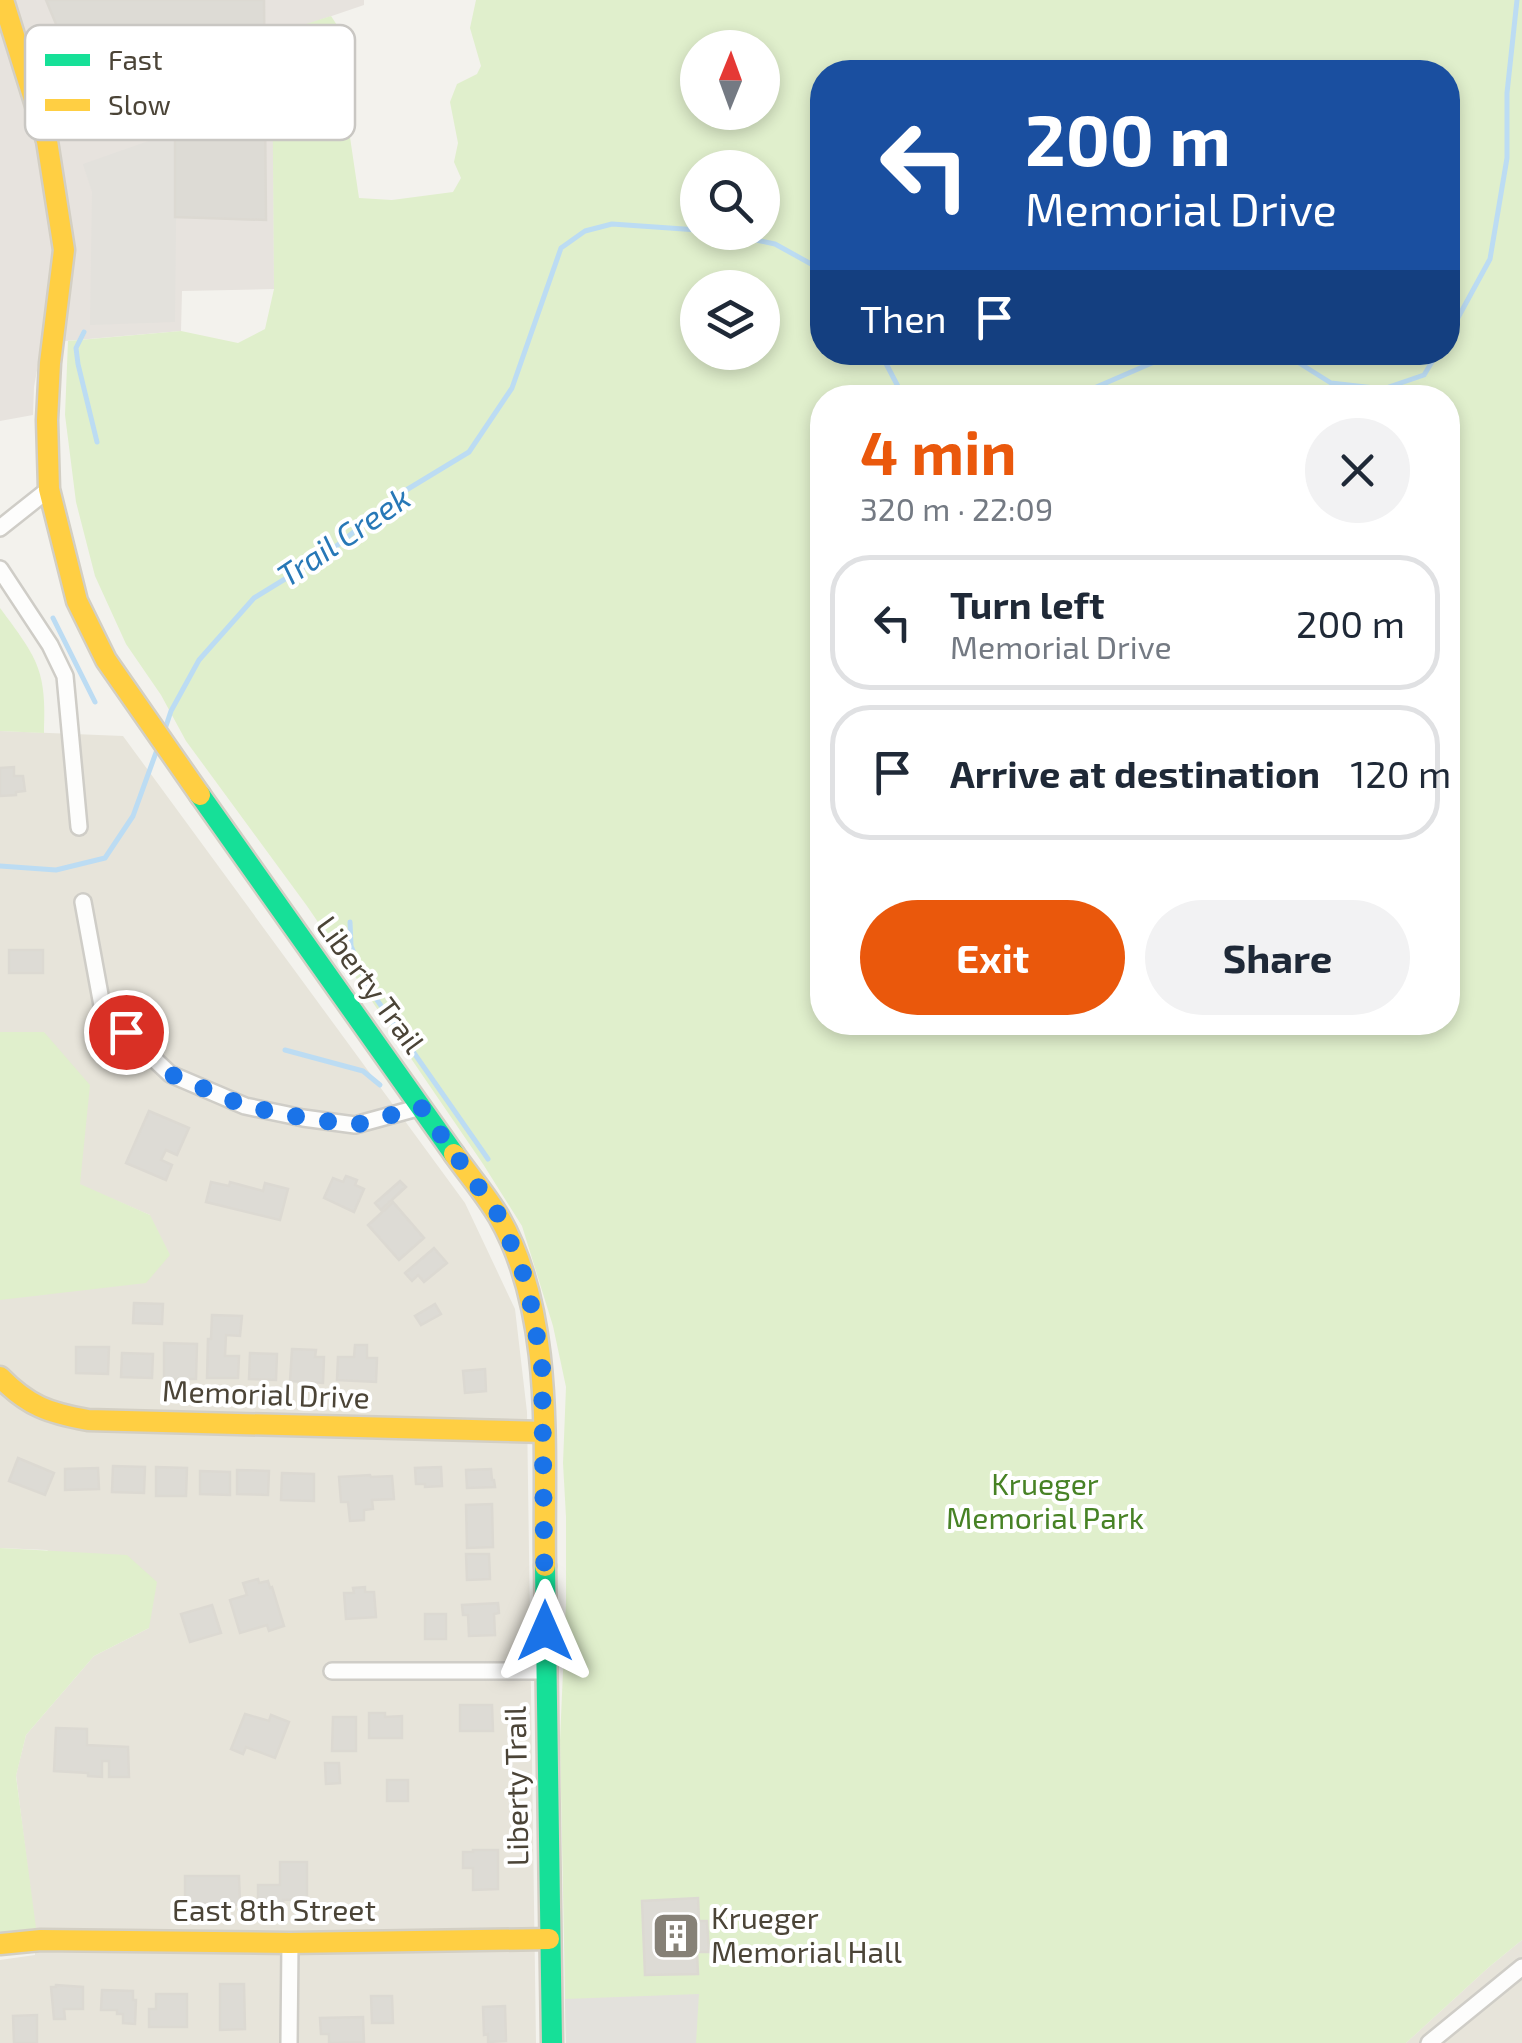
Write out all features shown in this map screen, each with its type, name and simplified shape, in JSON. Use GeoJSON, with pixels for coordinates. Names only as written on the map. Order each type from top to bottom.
{"type":"FeatureCollection","features":[{"type":"Feature","properties":{"kind":"street","name":"Liberty Trail"},"geometry":{"type":"LineString","coordinates":[[3,0],[25,68]]}},
{"type":"Feature","properties":{"kind":"street","name":"Liberty Trail"},"geometry":{"type":"LineString","coordinates":[[48,140],[64,250],[50,363],[48,490],[76,601],[106,660],[500,1217],[527,1283],[542,1365],[552,2043]]}},
{"type":"Feature","properties":{"kind":"street"},"geometry":{"type":"LineString","coordinates":[[0,528],[48,490]]}},
{"type":"Feature","properties":{"kind":"street"},"geometry":{"type":"LineString","coordinates":[[0,570],[50,645],[65,676],[78,827]]}},
{"type":"Feature","properties":{"kind":"street"},"geometry":{"type":"LineString","coordinates":[[82,902],[103,1011],[170,1074],[245,1106],[355,1125],[421,1107]]}},
{"type":"Feature","properties":{"kind":"street","name":"Memorial Drive"},"geometry":{"type":"LineString","coordinates":[[0,1377],[20,1399],[49,1414],[88,1420],[544,1432]]}},
{"type":"Feature","properties":{"kind":"street"},"geometry":{"type":"LineString","coordinates":[[332,1670],[545,1670]]}},
{"type":"Feature","properties":{"kind":"street","name":"East 8th Street"},"geometry":{"type":"LineString","coordinates":[[0,1944],[41,1940],[290,1943],[549,1939]]}},
{"type":"Feature","properties":{"kind":"street"},"geometry":{"type":"LineString","coordinates":[[289,2043],[290,1943]]}},
{"type":"Feature","properties":{"kind":"street"},"geometry":{"type":"LineString","coordinates":[[1429,2043],[1522,1967]]}},
{"type":"Feature","properties":{"kind":"shaded area"},"geometry":{"type":"Polygon","coordinates":[[[0,0],[364,0],[364,5],[305,25],[25,25],[25,140],[273,140],[274,289],[182,291],[181,331],[42,343],[33,415],[0,421],[0,0]]]}},
{"type":"Feature","properties":{"kind":"shaded area"},"geometry":{"type":"Polygon","coordinates":[[[151,140],[177,140],[175,322],[90,325],[92,192],[83,164],[151,140]]]}},
{"type":"Feature","properties":{"kind":"shaded area"},"geometry":{"type":"Polygon","coordinates":[[[0,731],[123,736],[465,1203],[515,1309],[527,1412],[536,2043],[0,2043],[0,1960],[35,1955],[16,1775],[26,1735],[94,1656],[149,1628],[47,1550],[0,1548],[0,1300],[150,1215],[80,1185],[44,1032],[0,1032],[0,731]]]}},
{"type":"Feature","properties":{"kind":"shaded area"},"geometry":{"type":"Polygon","coordinates":[[[1522,1940],[1522,2043],[1406,2043],[1489,1967],[1522,1940]]]}},
{"type":"Feature","properties":{"kind":"shaded area"},"geometry":{"type":"Polygon","coordinates":[[[699,1994],[696,2043],[566,2043],[565,1999],[699,1994]]]}},
{"type":"Feature","properties":{"kind":"green space","name":"Krueger Memorial Park"},"geometry":{"type":"Polygon","coordinates":[[[476,0],[1522,0],[1522,1940],[1406,2043],[566,2043],[560,1740],[566,1603],[566,1387],[553,1326],[522,1226],[307,906],[186,741],[126,644],[95,576],[76,502],[65,415],[68,341],[181,331],[238,343],[265,329],[274,289],[273,140],[350,140],[359,198],[392,200],[453,192],[461,178],[454,162],[458,143],[450,102],[457,84],[477,74],[481,66],[470,28],[476,0]]]}},
{"type":"Feature","properties":{"kind":"green space","name":"Krueger Memorial Park"},"geometry":{"type":"Polygon","coordinates":[[[331,16],[337,25],[303,25],[331,16]]]}},
{"type":"Feature","properties":{"kind":"green space"},"geometry":{"type":"Polygon","coordinates":[[[0,608],[37,665],[44,694],[44,733],[0,731],[0,608]]]}},
{"type":"Feature","properties":{"kind":"green space"},"geometry":{"type":"Polygon","coordinates":[[[0,1032],[44,1032],[90,1085],[80,1184],[150,1215],[170,1255],[146,1283],[0,1300],[0,1032]]]}},
{"type":"Feature","properties":{"kind":"green space"},"geometry":{"type":"Polygon","coordinates":[[[0,1548],[127,1555],[157,1582],[149,1628],[94,1656],[26,1735],[16,1776],[36,1928],[0,1933],[0,1548]]]}},
{"type":"Feature","properties":{"kind":"building"},"geometry":{"type":"Polygon","coordinates":[[[46,0],[264,0],[264,25],[56,25],[46,0]]]}},
{"type":"Feature","properties":{"kind":"building"},"geometry":{"type":"Polygon","coordinates":[[[175,140],[265,140],[266,220],[175,217],[175,140]]]}},
{"type":"Feature","properties":{"kind":"building"},"geometry":{"type":"Polygon","coordinates":[[[14,767],[14,776],[23,776],[25,791],[0,796],[0,768],[14,767]]]}},
{"type":"Feature","properties":{"kind":"building"},"geometry":{"type":"Polygon","coordinates":[[[9,950],[43,950],[43,973],[9,973],[9,950]]]}},
{"type":"Feature","properties":{"kind":"building"},"geometry":{"type":"Polygon","coordinates":[[[149,1111],[189,1128],[177,1155],[166,1150],[161,1160],[172,1165],[166,1180],[126,1163],[149,1111]]]}},
{"type":"Feature","properties":{"kind":"building"},"geometry":{"type":"Polygon","coordinates":[[[346,1176],[357,1180],[355,1185],[364,1189],[354,1212],[324,1198],[333,1178],[343,1182],[346,1176]]]}},
{"type":"Feature","properties":{"kind":"building"},"geometry":{"type":"Polygon","coordinates":[[[400,1181],[406,1187],[381,1210],[375,1203],[400,1181]]]}},
{"type":"Feature","properties":{"kind":"building"},"geometry":{"type":"Polygon","coordinates":[[[211,1182],[229,1186],[230,1182],[263,1191],[265,1183],[288,1189],[280,1220],[206,1202],[211,1182]]]}},
{"type":"Feature","properties":{"kind":"building"},"geometry":{"type":"Polygon","coordinates":[[[393,1202],[424,1238],[399,1260],[368,1225],[393,1202]]]}},
{"type":"Feature","properties":{"kind":"building"},"geometry":{"type":"Polygon","coordinates":[[[434,1248],[447,1263],[424,1282],[418,1275],[412,1281],[405,1273],[434,1248]]]}},
{"type":"Feature","properties":{"kind":"building"},"geometry":{"type":"Polygon","coordinates":[[[134,1303],[163,1304],[162,1324],[133,1323],[134,1303]]]}},
{"type":"Feature","properties":{"kind":"building"},"geometry":{"type":"Polygon","coordinates":[[[435,1304],[441,1314],[421,1325],[415,1316],[435,1304]]]}},
{"type":"Feature","properties":{"kind":"building"},"geometry":{"type":"Polygon","coordinates":[[[212,1315],[242,1316],[240,1336],[226,1335],[225,1356],[239,1356],[238,1378],[207,1378],[212,1315]]]}},
{"type":"Feature","properties":{"kind":"building"},"geometry":{"type":"Polygon","coordinates":[[[164,1343],[197,1344],[196,1379],[164,1379],[164,1343]]]}},
{"type":"Feature","properties":{"kind":"building"},"geometry":{"type":"Polygon","coordinates":[[[355,1345],[367,1345],[367,1358],[377,1358],[376,1382],[337,1380],[338,1357],[354,1357],[355,1345]]]}},
{"type":"Feature","properties":{"kind":"building"},"geometry":{"type":"Polygon","coordinates":[[[76,1347],[109,1347],[108,1374],[76,1373],[76,1347]]]}},
{"type":"Feature","properties":{"kind":"building"},"geometry":{"type":"Polygon","coordinates":[[[292,1349],[316,1350],[315,1357],[324,1357],[323,1383],[290,1381],[292,1349]]]}},
{"type":"Feature","properties":{"kind":"building"},"geometry":{"type":"Polygon","coordinates":[[[122,1353],[153,1354],[152,1378],[121,1377],[122,1353]]]}},
{"type":"Feature","properties":{"kind":"building"},"geometry":{"type":"Polygon","coordinates":[[[250,1353],[277,1354],[276,1380],[249,1379],[250,1353]]]}},
{"type":"Feature","properties":{"kind":"building"},"geometry":{"type":"Polygon","coordinates":[[[485,1369],[486,1391],[465,1393],[463,1371],[485,1369]]]}},
{"type":"Feature","properties":{"kind":"building"},"geometry":{"type":"Polygon","coordinates":[[[18,1458],[54,1473],[45,1495],[9,1481],[18,1458]]]}},
{"type":"Feature","properties":{"kind":"building"},"geometry":{"type":"Polygon","coordinates":[[[113,1466],[145,1467],[144,1493],[112,1492],[113,1466]]]}},
{"type":"Feature","properties":{"kind":"building"},"geometry":{"type":"Polygon","coordinates":[[[156,1467],[187,1468],[186,1496],[156,1496],[156,1467]]]}},
{"type":"Feature","properties":{"kind":"building"},"geometry":{"type":"Polygon","coordinates":[[[441,1467],[442,1486],[416,1484],[415,1468],[441,1467]]]}},
{"type":"Feature","properties":{"kind":"building"},"geometry":{"type":"Polygon","coordinates":[[[98,1468],[99,1489],[65,1490],[65,1469],[98,1468]]]}},
{"type":"Feature","properties":{"kind":"building"},"geometry":{"type":"Polygon","coordinates":[[[491,1469],[495,1487],[467,1488],[466,1470],[491,1469]]]}},
{"type":"Feature","properties":{"kind":"building"},"geometry":{"type":"Polygon","coordinates":[[[237,1470],[269,1471],[268,1495],[237,1494],[237,1470]]]}},
{"type":"Feature","properties":{"kind":"building"},"geometry":{"type":"Polygon","coordinates":[[[200,1471],[230,1472],[230,1495],[200,1494],[200,1471]]]}},
{"type":"Feature","properties":{"kind":"building"},"geometry":{"type":"Polygon","coordinates":[[[282,1473],[314,1474],[314,1501],[281,1500],[282,1473]]]}},
{"type":"Feature","properties":{"kind":"building"},"geometry":{"type":"Polygon","coordinates":[[[392,1476],[394,1499],[372,1500],[373,1509],[364,1510],[364,1520],[350,1521],[348,1502],[341,1502],[339,1477],[392,1476]]]}},
{"type":"Feature","properties":{"kind":"building"},"geometry":{"type":"Polygon","coordinates":[[[492,1504],[493,1547],[467,1548],[466,1505],[492,1504]]]}},
{"type":"Feature","properties":{"kind":"building"},"geometry":{"type":"Polygon","coordinates":[[[466,1554],[489,1554],[490,1579],[467,1580],[466,1554]]]}},
{"type":"Feature","properties":{"kind":"building"},"geometry":{"type":"Polygon","coordinates":[[[258,1579],[259,1583],[268,1581],[272,1587],[284,1626],[269,1631],[267,1625],[240,1633],[230,1600],[247,1595],[243,1583],[258,1579]]]}},
{"type":"Feature","properties":{"kind":"building"},"geometry":{"type":"Polygon","coordinates":[[[365,1587],[365,1592],[374,1592],[376,1617],[346,1619],[344,1593],[365,1587]]]}},
{"type":"Feature","properties":{"kind":"building"},"geometry":{"type":"Polygon","coordinates":[[[498,1603],[495,1635],[469,1636],[468,1615],[463,1615],[462,1605],[498,1603]]]}},
{"type":"Feature","properties":{"kind":"building"},"geometry":{"type":"Polygon","coordinates":[[[212,1605],[221,1633],[190,1642],[181,1614],[212,1605]]]}},
{"type":"Feature","properties":{"kind":"building"},"geometry":{"type":"Polygon","coordinates":[[[425,1614],[446,1614],[446,1639],[425,1639],[425,1614]]]}},
{"type":"Feature","properties":{"kind":"building"},"geometry":{"type":"Polygon","coordinates":[[[460,1705],[492,1705],[493,1731],[460,1731],[460,1705]]]}},
{"type":"Feature","properties":{"kind":"building"},"geometry":{"type":"Polygon","coordinates":[[[369,1713],[402,1716],[402,1738],[369,1738],[369,1713]]]}},
{"type":"Feature","properties":{"kind":"building"},"geometry":{"type":"Polygon","coordinates":[[[245,1714],[269,1721],[271,1715],[289,1722],[275,1758],[246,1747],[243,1754],[231,1749],[245,1714]]]}},
{"type":"Feature","properties":{"kind":"building"},"geometry":{"type":"Polygon","coordinates":[[[333,1717],[356,1717],[356,1751],[332,1751],[333,1717]]]}},
{"type":"Feature","properties":{"kind":"building"},"geometry":{"type":"Polygon","coordinates":[[[56,1728],[87,1729],[87,1745],[128,1747],[129,1777],[109,1777],[109,1761],[102,1761],[102,1777],[54,1771],[56,1728]]]}},
{"type":"Feature","properties":{"kind":"building"},"geometry":{"type":"Polygon","coordinates":[[[325,1763],[339,1763],[340,1783],[326,1784],[325,1763]]]}},
{"type":"Feature","properties":{"kind":"building"},"geometry":{"type":"Polygon","coordinates":[[[387,1780],[408,1780],[408,1801],[387,1801],[387,1780]]]}},
{"type":"Feature","properties":{"kind":"building"},"geometry":{"type":"Polygon","coordinates":[[[498,1850],[498,1889],[473,1890],[473,1868],[463,1868],[463,1852],[498,1850]]]}},
{"type":"Feature","properties":{"kind":"building"},"geometry":{"type":"Polygon","coordinates":[[[280,1862],[307,1862],[307,1899],[283,1900],[283,1905],[258,1905],[258,1885],[280,1885],[280,1862]]]}},
{"type":"Feature","properties":{"kind":"building"},"geometry":{"type":"Polygon","coordinates":[[[185,1876],[239,1876],[240,1905],[185,1902],[185,1876]]]}},
{"type":"Feature","properties":{"kind":"building","name":"Krueger Memorial Hall"},"geometry":{"type":"Polygon","coordinates":[[[698,1898],[699,1921],[707,1921],[709,1952],[697,1952],[698,1974],[645,1975],[642,1901],[698,1898]]]}},
{"type":"Feature","properties":{"kind":"building"},"geometry":{"type":"Polygon","coordinates":[[[220,1984],[244,1984],[245,2029],[220,2030],[220,1984]]]}},
{"type":"Feature","properties":{"kind":"building"},"geometry":{"type":"Polygon","coordinates":[[[51,1987],[83,1987],[83,2009],[64,2009],[65,2019],[54,2019],[51,1987]]]}},
{"type":"Feature","properties":{"kind":"building"},"geometry":{"type":"Polygon","coordinates":[[[102,1990],[133,1991],[135,2024],[123,2023],[123,2014],[117,2014],[117,2010],[101,2010],[102,1990]]]}},
{"type":"Feature","properties":{"kind":"building"},"geometry":{"type":"Polygon","coordinates":[[[156,1994],[187,1994],[187,2027],[149,2027],[149,2009],[156,2009],[156,1994]]]}},
{"type":"Feature","properties":{"kind":"building"},"geometry":{"type":"Polygon","coordinates":[[[371,1996],[392,1996],[393,2023],[372,2023],[371,1996]]]}},
{"type":"Feature","properties":{"kind":"building"},"geometry":{"type":"Polygon","coordinates":[[[505,2006],[506,2041],[488,2042],[483,2007],[505,2006]]]}},
{"type":"Feature","properties":{"kind":"building"},"geometry":{"type":"Polygon","coordinates":[[[37,2015],[37,2043],[14,2043],[13,2016],[37,2015]]]}},
{"type":"Feature","properties":{"kind":"building"},"geometry":{"type":"Polygon","coordinates":[[[363,2017],[364,2042],[329,2043],[329,2034],[321,2034],[320,2018],[363,2017]]]}},
{"type":"Feature","properties":{"kind":"waterway","name":"Trail Creek"},"geometry":{"type":"LineString","coordinates":[[1460,314],[1490,259],[1507,158],[1507,93],[1517,0]]}},
{"type":"Feature","properties":{"kind":"waterway","name":"Trail Creek"},"geometry":{"type":"LineString","coordinates":[[164,732],[199,660],[254,598],[329,552],[403,492],[469,452],[512,388],[561,248],[585,231],[612,224],[680,229]]}},
{"type":"Feature","properties":{"kind":"waterway","name":"Trail Creek"},"geometry":{"type":"LineString","coordinates":[[780,247],[810,263]]}},
{"type":"Feature","properties":{"kind":"waterway"},"geometry":{"type":"LineString","coordinates":[[84,332],[76,348],[97,442]]}},
{"type":"Feature","properties":{"kind":"waterway","name":"Trail Creek"},"geometry":{"type":"LineString","coordinates":[[887,365],[897,385]]}},
{"type":"Feature","properties":{"kind":"waterway","name":"Trail Creek"},"geometry":{"type":"LineString","coordinates":[[1101,385],[1147,365]]}},
{"type":"Feature","properties":{"kind":"waterway","name":"Trail Creek"},"geometry":{"type":"LineString","coordinates":[[1302,365],[1331,383],[1348,385]]}},
{"type":"Feature","properties":{"kind":"waterway","name":"Trail Creek"},"geometry":{"type":"LineString","coordinates":[[1395,385],[1424,375],[1430,365]]}},
{"type":"Feature","properties":{"kind":"waterway"},"geometry":{"type":"LineString","coordinates":[[53,618],[95,702]]}},
{"type":"Feature","properties":{"kind":"waterway","name":"Trail Creek"},"geometry":{"type":"LineString","coordinates":[[0,866],[56,870],[105,858],[133,816],[158,747]]}},
{"type":"Feature","properties":{"kind":"waterway"},"geometry":{"type":"LineString","coordinates":[[350,922],[351,946],[368,987],[488,1159]]}},
{"type":"Feature","properties":{"kind":"waterway"},"geometry":{"type":"LineString","coordinates":[[285,1050],[363,1071],[380,1085]]}},
{"type":"Feature","properties":{"kind":"traffic: fast"},"geometry":{"type":"LineString","coordinates":[[200,795],[454,1154]]}},
{"type":"Feature","properties":{"kind":"traffic: fast"},"geometry":{"type":"LineString","coordinates":[[545,1566],[552,2043]]}},
{"type":"Feature","properties":{"kind":"traffic: slow"},"geometry":{"type":"LineString","coordinates":[[3,0],[25,70]]}},
{"type":"Feature","properties":{"kind":"traffic: slow"},"geometry":{"type":"LineString","coordinates":[[47,140],[64,250],[50,363],[49,489],[77,601],[106,660],[200,795]]}},
{"type":"Feature","properties":{"kind":"traffic: slow"},"geometry":{"type":"LineString","coordinates":[[454,1154],[499,1217],[530,1298],[543,1387],[545,1566]]}},
{"type":"Feature","properties":{"kind":"traffic: slow"},"geometry":{"type":"LineString","coordinates":[[0,1377],[40,1407],[88,1420],[544,1432]]}},
{"type":"Feature","properties":{"kind":"traffic: slow"},"geometry":{"type":"LineString","coordinates":[[0,1944],[41,1940],[290,1943],[549,1939]]}},
{"type":"Feature","properties":{"kind":"place","name":"Krueger Memorial Hall"},"geometry":{"type":"Point","coordinates":[676,1936]}},
{"type":"Feature","properties":{"kind":"route"},"geometry":{"type":"LineString","coordinates":[[126,1032],[170,1074],[245,1106],[355,1125],[421,1107],[500,1217],[527,1283],[542,1365],[545,1631]]}}]}
